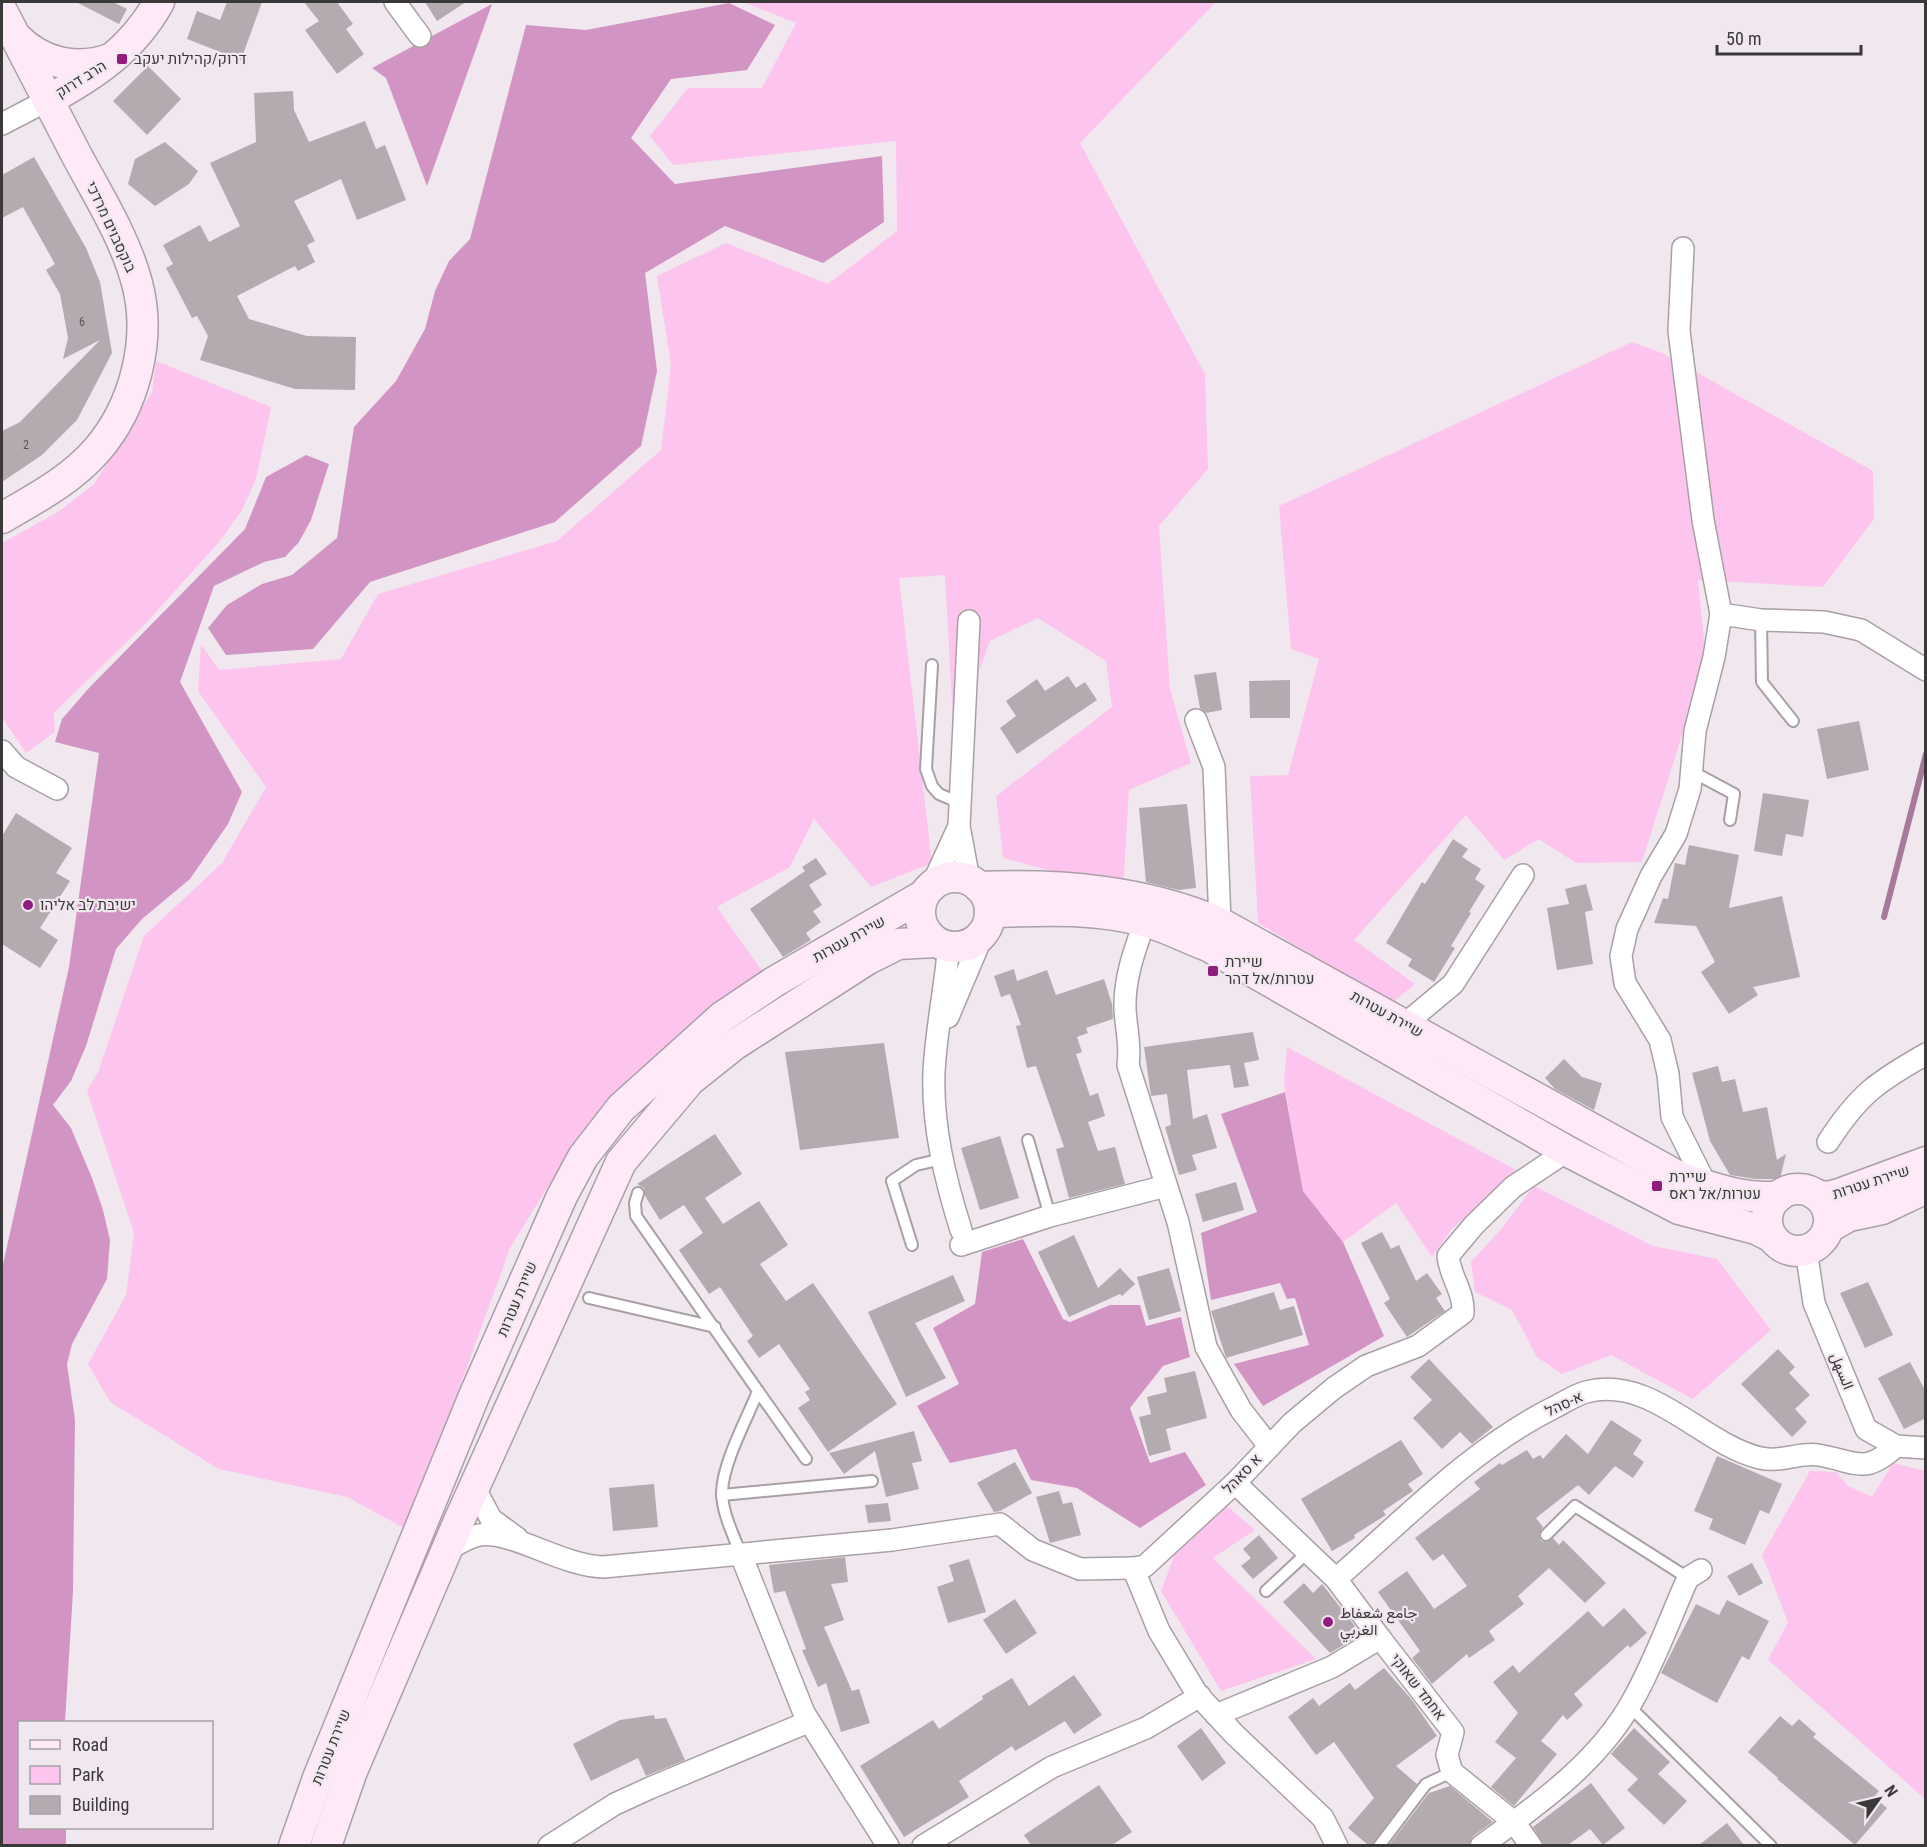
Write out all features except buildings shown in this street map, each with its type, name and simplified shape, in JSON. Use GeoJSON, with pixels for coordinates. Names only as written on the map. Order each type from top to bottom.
{"type":"FeatureCollection","features":[{"type":"Feature","properties":{"kind":"main road","name":"הרב דרוק"},"geometry":{"type":"LineString","coordinates":[[48,100],[84,80],[115,58],[140,32],[159,2]]}},
{"type":"Feature","properties":{"kind":"main road"},"geometry":{"type":"LineString","coordinates":[[8,23],[26,47],[59,62],[79,66],[115,58]]}},
{"type":"Feature","properties":{"kind":"main road","name":"בוקסבוים מרדכי"},"geometry":{"type":"LineString","coordinates":[[2,518],[57,486],[98,450],[126,404],[136,374],[141,314],[138,285],[129,259],[8,23]]}},
{"type":"Feature","properties":{"kind":"main road"},"geometry":{"type":"LineString","coordinates":[[957,877],[980,903],[965,946],[939,943],[923,928],[920,916],[928,890],[942,879],[957,877]]}},
{"type":"Feature","properties":{"kind":"main road","name":"שיירת עטרות"},"geometry":{"type":"LineString","coordinates":[[980,903],[1040,885],[1132,895],[1192,911],[1220,923],[1405,1024],[1681,1178],[1726,1192],[1764,1198],[1779,1196]]}},
{"type":"Feature","properties":{"kind":"main road","name":"שיירת עטרות"},"geometry":{"type":"LineString","coordinates":[[294,1845],[318,1778],[474,1396],[562,1196],[583,1157],[621,1108],[722,1017],[774,982],[928,890]]}},
{"type":"Feature","properties":{"kind":"main road","name":"שיירת עטרות"},"geometry":{"type":"LineString","coordinates":[[980,903],[1077,910],[1145,921],[1208,946],[1567,1151],[1679,1209],[1756,1229],[1772,1237]]}},
{"type":"Feature","properties":{"kind":"main road","name":"שיירת עטרות"},"geometry":{"type":"LineString","coordinates":[[326,1845],[352,1771],[446,1551],[621,1162],[690,1080],[734,1045],[791,1006],[868,959],[898,944],[939,943]]}},
{"type":"Feature","properties":{"kind":"main road","name":"שיירת עטרות"},"geometry":{"type":"LineString","coordinates":[[1816,1195],[1827,1197],[1839,1194],[1926,1162]]}},
{"type":"Feature","properties":{"kind":"main road","name":"שיירת עטרות"},"geometry":{"type":"LineString","coordinates":[[1828,1228],[1849,1216],[1882,1209],[1926,1188]]}},
{"type":"Feature","properties":{"kind":"main road"},"geometry":{"type":"LineString","coordinates":[[1795,1189],[1816,1195],[1828,1212],[1828,1228],[1823,1238],[1806,1250],[1790,1250],[1772,1237],[1767,1217],[1771,1204],[1779,1196],[1795,1189]]}},
{"type":"Feature","properties":{"kind":"street"},"geometry":{"type":"LineString","coordinates":[[395,2],[420,36]]}},
{"type":"Feature","properties":{"kind":"street"},"geometry":{"type":"LineString","coordinates":[[2,124],[48,100]]}},
{"type":"Feature","properties":{"kind":"street"},"geometry":{"type":"LineString","coordinates":[[1683,248],[1679,331],[1703,520],[1721,614],[1714,657],[1695,731],[1690,789],[1676,834],[1651,876],[1627,929],[1621,956],[1625,983],[1660,1040],[1668,1074],[1672,1117],[1706,1185]]}},
{"type":"Feature","properties":{"kind":"street"},"geometry":{"type":"LineString","coordinates":[[1721,614],[1761,620],[1824,622],[1861,630],[1926,670]]}},
{"type":"Feature","properties":{"kind":"street"},"geometry":{"type":"LineString","coordinates":[[938,1043],[980,903],[959,826],[969,621]]}},
{"type":"Feature","properties":{"kind":"street"},"geometry":{"type":"LineString","coordinates":[[1197,720],[1214,767],[1220,923]]}},
{"type":"Feature","properties":{"kind":"street"},"geometry":{"type":"LineString","coordinates":[[2,751],[16,766],[57,789]]}},
{"type":"Feature","properties":{"kind":"street"},"geometry":{"type":"LineString","coordinates":[[928,890],[959,826]]}},
{"type":"Feature","properties":{"kind":"street"},"geometry":{"type":"LineString","coordinates":[[1405,1024],[1453,984],[1522,875]]}},
{"type":"Feature","properties":{"kind":"street"},"geometry":{"type":"LineString","coordinates":[[1145,921],[1129,969],[1125,1008],[1130,1050],[1128,1065],[1178,1222],[1206,1347],[1241,1410],[1269,1446]]}},
{"type":"Feature","properties":{"kind":"street"},"geometry":{"type":"LineString","coordinates":[[939,943],[948,954],[935,1094],[942,1159],[961,1237],[1166,1186]]}},
{"type":"Feature","properties":{"kind":"street"},"geometry":{"type":"LineString","coordinates":[[1828,1142],[1850,1109],[1869,1089],[1926,1054]]}},
{"type":"Feature","properties":{"kind":"street","name":"א סאהל"},"geometry":{"type":"LineString","coordinates":[[1134,1568],[1145,1566],[1235,1483],[1269,1446],[1334,1388],[1366,1366],[1418,1346],[1463,1313],[1464,1299],[1449,1268],[1448,1256],[1474,1225],[1513,1187],[1567,1151]]}},
{"type":"Feature","properties":{"kind":"street","name":"السهل"},"geometry":{"type":"LineString","coordinates":[[1806,1250],[1814,1303],[1866,1429],[1896,1446],[1926,1448]]}},
{"type":"Feature","properties":{"kind":"street","name":"א-סהל"},"geometry":{"type":"LineString","coordinates":[[1336,1580],[1491,1446],[1532,1419],[1585,1392],[1616,1389],[1635,1394],[1730,1446],[1759,1458],[1782,1461],[1815,1454],[1865,1466],[1883,1458],[1896,1446]]}},
{"type":"Feature","properties":{"kind":"street","name":"אחמד שאוקי"},"geometry":{"type":"LineString","coordinates":[[1235,1483],[1336,1580],[1453,1732],[1448,1755],[1452,1772]]}},
{"type":"Feature","properties":{"kind":"street"},"geometry":{"type":"LineString","coordinates":[[474,1487],[491,1519],[527,1545]]}},
{"type":"Feature","properties":{"kind":"street"},"geometry":{"type":"LineString","coordinates":[[446,1551],[465,1540],[480,1535],[494,1536],[527,1545],[585,1567],[891,1540],[1000,1524],[1033,1550],[1080,1569],[1134,1568],[1159,1631],[1200,1696],[1216,1715],[1323,1818],[1337,1845]]}},
{"type":"Feature","properties":{"kind":"street"},"geometry":{"type":"LineString","coordinates":[[741,1555],[796,1698],[808,1722],[888,1845]]}},
{"type":"Feature","properties":{"kind":"street"},"geometry":{"type":"LineString","coordinates":[[1481,1845],[1514,1822],[1579,1769],[1608,1738],[1629,1706],[1695,1574]]}},
{"type":"Feature","properties":{"kind":"street"},"geometry":{"type":"LineString","coordinates":[[1216,1715],[1332,1667],[1380,1638]]}},
{"type":"Feature","properties":{"kind":"street"},"geometry":{"type":"LineString","coordinates":[[923,1845],[1052,1767],[1146,1728],[1200,1696]]}},
{"type":"Feature","properties":{"kind":"street"},"geometry":{"type":"LineString","coordinates":[[549,1845],[615,1804],[808,1722]]}},
{"type":"Feature","properties":{"kind":"street"},"geometry":{"type":"LineString","coordinates":[[1452,1772],[1514,1822],[1531,1845]]}},
{"type":"Feature","properties":{"kind":"lane"},"geometry":{"type":"LineString","coordinates":[[1761,620],[1762,682],[1793,721]]}},
{"type":"Feature","properties":{"kind":"lane"},"geometry":{"type":"LineString","coordinates":[[932,665],[926,769],[932,786],[939,794],[960,803]]}},
{"type":"Feature","properties":{"kind":"lane"},"geometry":{"type":"LineString","coordinates":[[1691,771],[1734,794],[1730,820]]}},
{"type":"Feature","properties":{"kind":"lane"},"geometry":{"type":"LineString","coordinates":[[1028,1140],[1050,1216]]}},
{"type":"Feature","properties":{"kind":"lane"},"geometry":{"type":"LineString","coordinates":[[912,1245],[892,1181],[916,1165],[942,1159]]}},
{"type":"Feature","properties":{"kind":"lane"},"geometry":{"type":"LineString","coordinates":[[638,1192],[635,1203],[636,1216],[806,1460]]}},
{"type":"Feature","properties":{"kind":"lane"},"geometry":{"type":"LineString","coordinates":[[589,1298],[715,1327]]}},
{"type":"Feature","properties":{"kind":"lane"},"geometry":{"type":"LineString","coordinates":[[741,1555],[723,1495],[729,1461],[758,1391]]}},
{"type":"Feature","properties":{"kind":"lane"},"geometry":{"type":"LineString","coordinates":[[723,1495],[872,1481]]}},
{"type":"Feature","properties":{"kind":"lane"},"geometry":{"type":"LineString","coordinates":[[1546,1535],[1575,1506],[1695,1574]]}},
{"type":"Feature","properties":{"kind":"lane"},"geometry":{"type":"LineString","coordinates":[[1266,1591],[1308,1552]]}},
{"type":"Feature","properties":{"kind":"lane"},"geometry":{"type":"LineString","coordinates":[[1629,1706],[1771,1845]]}},
{"type":"Feature","properties":{"kind":"lane"},"geometry":{"type":"LineString","coordinates":[[1379,1845],[1426,1784],[1452,1772]]}},
{"type":"Feature","properties":{"kind":"green space"},"geometry":{"type":"Polygon","coordinates":[[[743,2],[1216,2],[1080,143],[1205,374],[1208,469],[1159,526],[1170,689],[1191,763],[1129,790],[1123,890],[1003,858],[996,796],[1112,707],[1106,661],[1038,618],[990,641],[954,739],[945,575],[899,578],[932,863],[871,887],[814,819],[790,867],[717,907],[762,971],[662,1051],[572,1147],[510,1248],[408,1530],[347,1497],[219,1469],[110,1402],[88,1364],[126,1295],[134,1233],[87,1091],[98,1072],[144,936],[222,863],[266,787],[198,691],[201,644],[219,670],[341,659],[378,594],[557,541],[661,450],[671,365],[657,276],[726,243],[828,284],[897,231],[896,141],[673,165],[650,136],[688,88],[762,88],[796,23],[743,2]]]}},
{"type":"Feature","properties":{"kind":"green space"},"geometry":{"type":"Polygon","coordinates":[[[1632,342],[1662,353],[1873,471],[1874,519],[1823,587],[1698,580],[1706,659],[1642,862],[1576,863],[1539,839],[1504,860],[1466,815],[1354,940],[1415,984],[1392,1003],[1258,923],[1250,776],[1288,775],[1319,659],[1291,649],[1279,506],[1632,342]]]}},
{"type":"Feature","properties":{"kind":"green space"},"geometry":{"type":"Polygon","coordinates":[[[156,361],[271,407],[256,479],[242,510],[220,541],[146,623],[54,713],[55,732],[26,753],[2,717],[2,543],[58,512],[94,484],[152,392],[156,361]]]}},
{"type":"Feature","properties":{"kind":"green space"},"geometry":{"type":"Polygon","coordinates":[[[1287,1047],[1516,1170],[1451,1230],[1432,1257],[1396,1203],[1343,1242],[1303,1191],[1284,1082],[1287,1047]]]}},
{"type":"Feature","properties":{"kind":"green space"},"geometry":{"type":"Polygon","coordinates":[[[1534,1186],[1653,1246],[1717,1259],[1771,1330],[1693,1399],[1611,1355],[1562,1374],[1537,1357],[1512,1310],[1475,1292],[1471,1262],[1502,1228],[1534,1186]]]}},
{"type":"Feature","properties":{"kind":"green space"},"geometry":{"type":"Polygon","coordinates":[[[1893,1463],[1925,1471],[1925,1799],[1768,1660],[1788,1622],[1762,1555],[1810,1471],[1836,1472],[1848,1486],[1872,1497],[1893,1463]]]}},
{"type":"Feature","properties":{"kind":"green space"},"geometry":{"type":"Polygon","coordinates":[[[1227,1506],[1255,1530],[1213,1558],[1316,1659],[1221,1691],[1161,1591],[1174,1556],[1227,1506]]]}},
{"type":"Feature","properties":{"kind":"shaded area"},"geometry":{"type":"Polygon","coordinates":[[[729,3],[775,25],[747,70],[671,79],[631,138],[675,184],[882,156],[884,222],[823,263],[725,226],[645,273],[657,371],[641,446],[555,522],[370,582],[313,649],[226,655],[208,628],[227,605],[262,584],[292,575],[337,538],[354,427],[396,381],[425,329],[435,291],[449,261],[470,239],[526,25],[586,30],[729,3]]]}},
{"type":"Feature","properties":{"kind":"shaded area"},"geometry":{"type":"Polygon","coordinates":[[[492,4],[427,186],[386,78],[372,68],[492,4]]]}},
{"type":"Feature","properties":{"kind":"shaded area"},"geometry":{"type":"Polygon","coordinates":[[[306,455],[329,464],[311,520],[299,542],[285,557],[264,562],[214,586],[180,682],[242,792],[228,824],[190,879],[142,919],[116,949],[86,1046],[71,1081],[53,1105],[71,1128],[92,1178],[110,1240],[107,1279],[72,1344],[67,1364],[75,1420],[73,1591],[65,1721],[18,1721],[18,1829],[66,1829],[66,1845],[2,1845],[2,1269],[69,967],[99,753],[55,742],[62,719],[89,688],[245,529],[266,477],[306,455]]]}},
{"type":"Feature","properties":{"kind":"shaded area"},"geometry":{"type":"Polygon","coordinates":[[[1285,1092],[1303,1191],[1343,1242],[1384,1336],[1263,1406],[1234,1364],[1309,1345],[1295,1298],[1287,1299],[1280,1283],[1211,1300],[1201,1233],[1257,1212],[1221,1114],[1285,1092]]]}},
{"type":"Feature","properties":{"kind":"shaded area"},"geometry":{"type":"Polygon","coordinates":[[[1023,1239],[1063,1319],[1070,1322],[1110,1305],[1140,1305],[1146,1326],[1181,1317],[1190,1357],[1163,1366],[1130,1408],[1150,1463],[1185,1452],[1206,1485],[1140,1528],[1077,1488],[1031,1480],[1016,1449],[950,1463],[917,1406],[959,1384],[933,1328],[975,1304],[982,1252],[1023,1239]]]}},
{"type":"Feature","properties":{"kind":"waterway"},"geometry":{"type":"LineString","coordinates":[[1884,917],[1926,754]]}},
{"type":"Feature","properties":{"kind":"place","name":"דרוק/קהילות יעקב"},"geometry":{"type":"Point","coordinates":[122,59]}},
{"type":"Feature","properties":{"kind":"place","name":"ישיבת לב אליהו"},"geometry":{"type":"Point","coordinates":[28,905]}},
{"type":"Feature","properties":{"kind":"place","name":"שיירת עטרות/אל דהר"},"geometry":{"type":"Point","coordinates":[1213,971]}},
{"type":"Feature","properties":{"kind":"place","name":"שיירת עטרות/אל ראס"},"geometry":{"type":"Point","coordinates":[1657,1186]}},
{"type":"Feature","properties":{"kind":"place","name":"جامع شعفاط الغربي"},"geometry":{"type":"Point","coordinates":[1328,1622]}}]}
